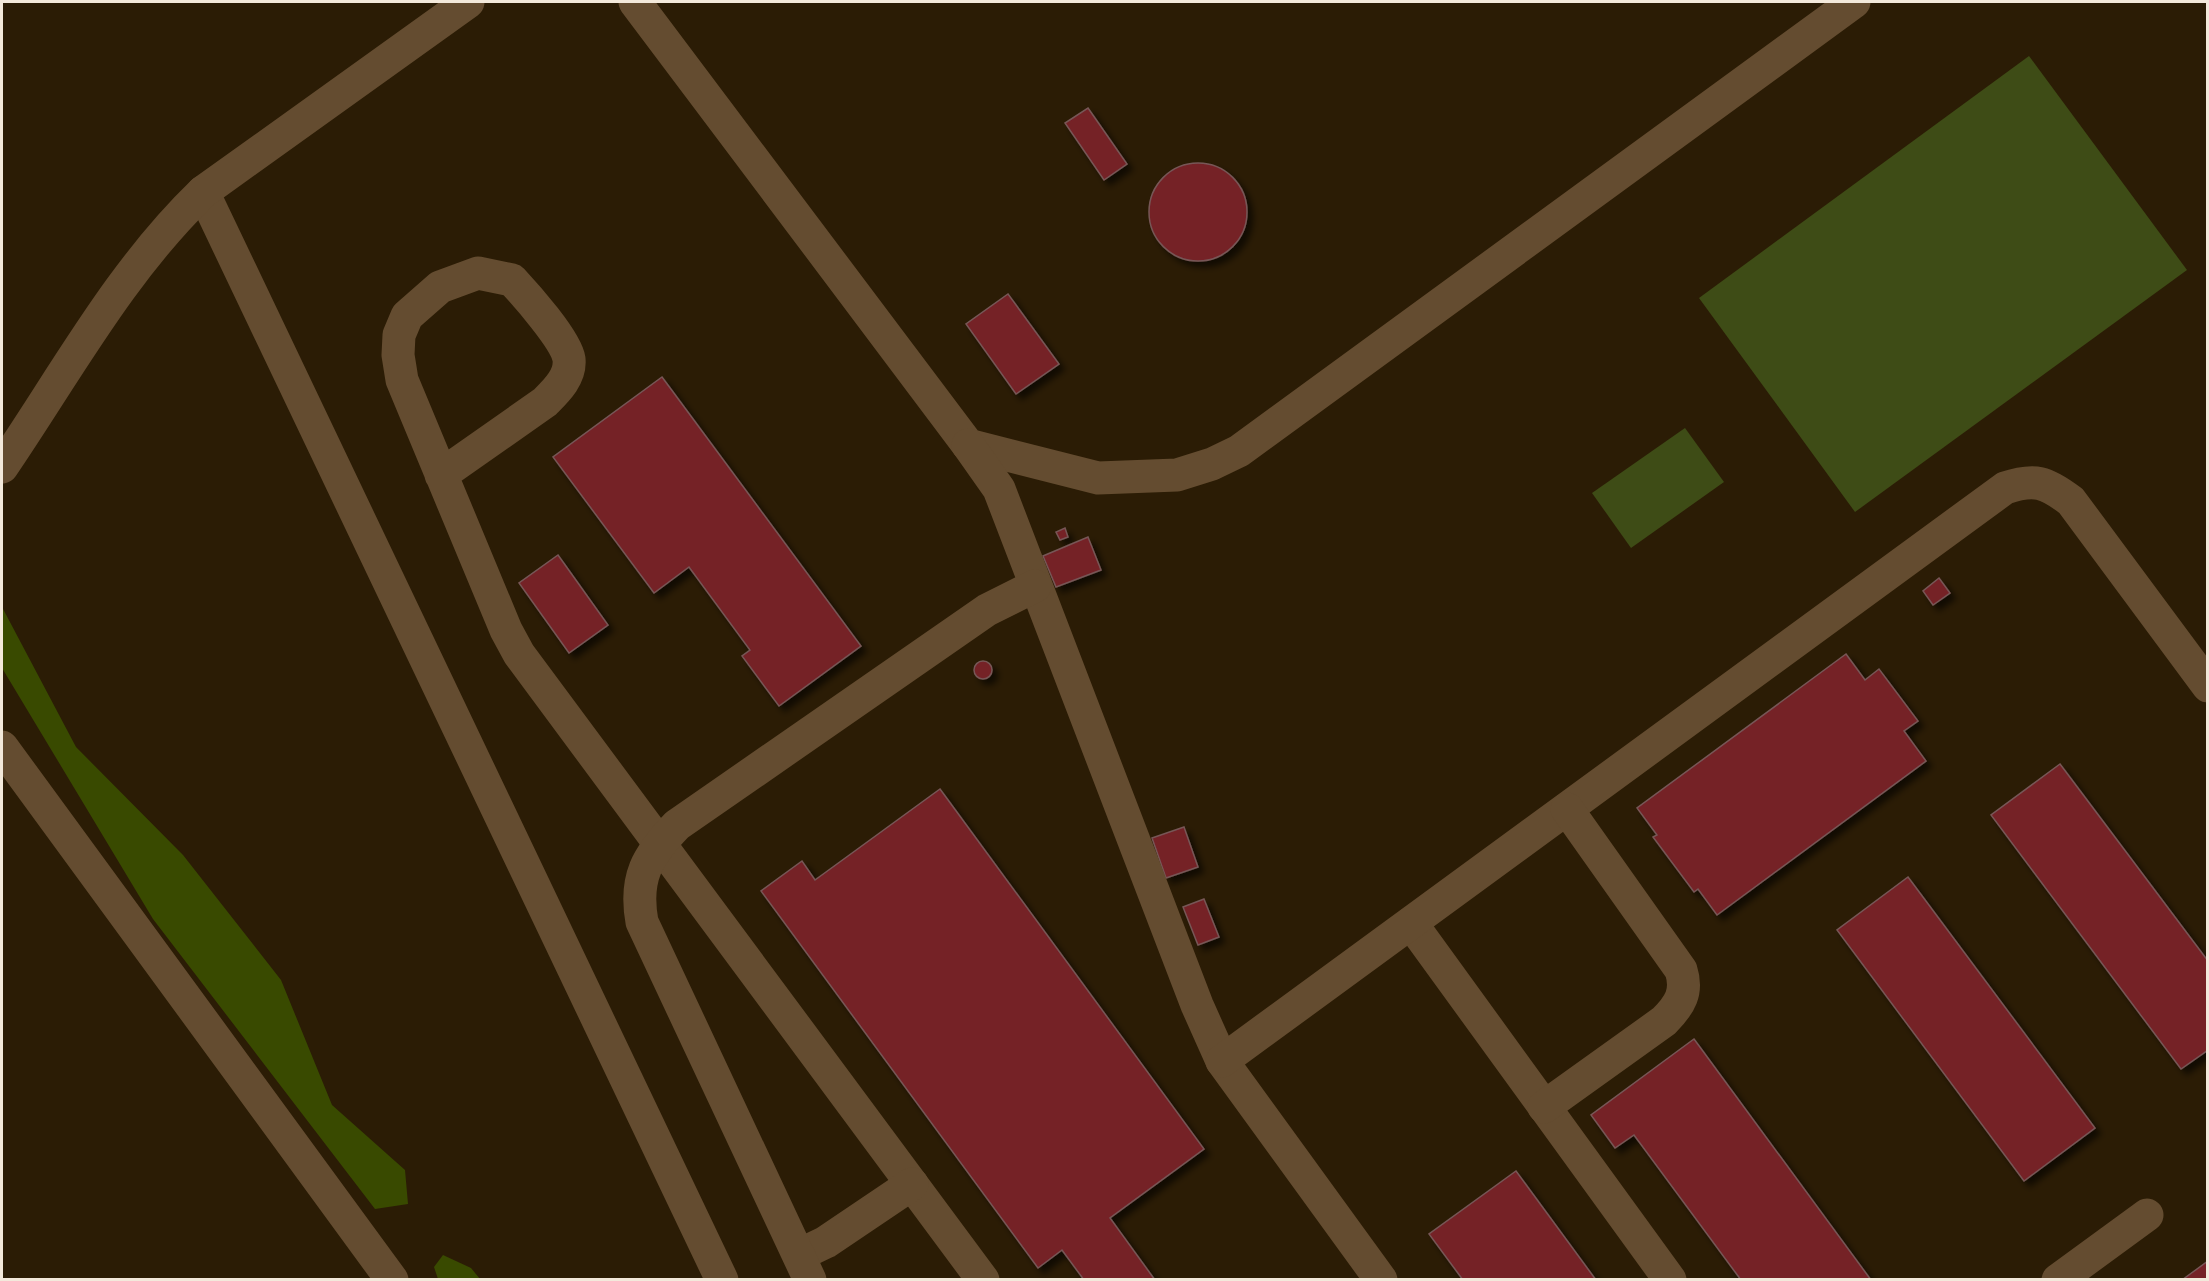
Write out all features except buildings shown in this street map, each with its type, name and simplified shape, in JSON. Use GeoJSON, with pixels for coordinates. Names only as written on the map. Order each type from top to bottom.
{"type":"FeatureCollection","features":[{"type":"Feature","properties":{"kind":"lane"},"geometry":{"type":"LineString","coordinates":[[2,467],[114,295],[173,221],[203,192],[468,2]]}},
{"type":"Feature","properties":{"kind":"lane"},"geometry":{"type":"LineString","coordinates":[[635,2],[999,489],[1197,1005],[1222,1061],[1382,1280]]}},
{"type":"Feature","properties":{"kind":"lane"},"geometry":{"type":"LineString","coordinates":[[968,445],[1098,478],[1177,475],[1212,464],[1239,451],[1854,2]]}},
{"type":"Feature","properties":{"kind":"lane"},"geometry":{"type":"LineString","coordinates":[[203,192],[722,1280]]}},
{"type":"Feature","properties":{"kind":"lane"},"geometry":{"type":"LineString","coordinates":[[441,475],[545,402],[559,389],[567,375],[569,359],[561,342],[512,280],[478,273],[448,284],[420,303],[407,316],[399,335],[398,355],[402,380],[441,475],[506,630],[519,654],[983,1280]]}},
{"type":"Feature","properties":{"kind":"lane"},"geometry":{"type":"LineString","coordinates":[[1222,1061],[2005,488],[2027,481],[2050,486],[2071,501],[2208,686]]}},
{"type":"Feature","properties":{"kind":"lane"},"geometry":{"type":"LineString","coordinates":[[912,1184],[826,1242],[804,1267],[642,922],[638,900],[640,880],[659,844],[677,825],[987,610],[1035,586]]}},
{"type":"Feature","properties":{"kind":"lane"},"geometry":{"type":"LineString","coordinates":[[2,747],[392,1280]]}},
{"type":"Feature","properties":{"kind":"lane"},"geometry":{"type":"LineString","coordinates":[[1544,1107],[1664,1021],[1680,1004],[1684,994],[1685,981],[1681,970],[1567,809]]}},
{"type":"Feature","properties":{"kind":"lane"},"geometry":{"type":"LineString","coordinates":[[1411,923],[1670,1280]]}},
{"type":"Feature","properties":{"kind":"lane"},"geometry":{"type":"LineString","coordinates":[[2058,1280],[2147,1215]]}},
{"type":"Feature","properties":{"kind":"green space"},"geometry":{"type":"Polygon","coordinates":[[[2029,56],[2187,270],[1855,512],[1699,298],[2029,56]]]}},
{"type":"Feature","properties":{"kind":"green space"},"geometry":{"type":"Polygon","coordinates":[[[1685,428],[1724,482],[1631,548],[1592,493],[1685,428]]]}},
{"type":"Feature","properties":{"kind":"green space"},"geometry":{"type":"Polygon","coordinates":[[[2,607],[76,747],[183,855],[281,980],[332,1105],[405,1170],[408,1204],[375,1209],[153,919],[2,668],[2,607]]]}},
{"type":"Feature","properties":{"kind":"green space"},"geometry":{"type":"Polygon","coordinates":[[[443,1255],[471,1268],[480,1279],[438,1279],[434,1267],[443,1255]]]}}]}
